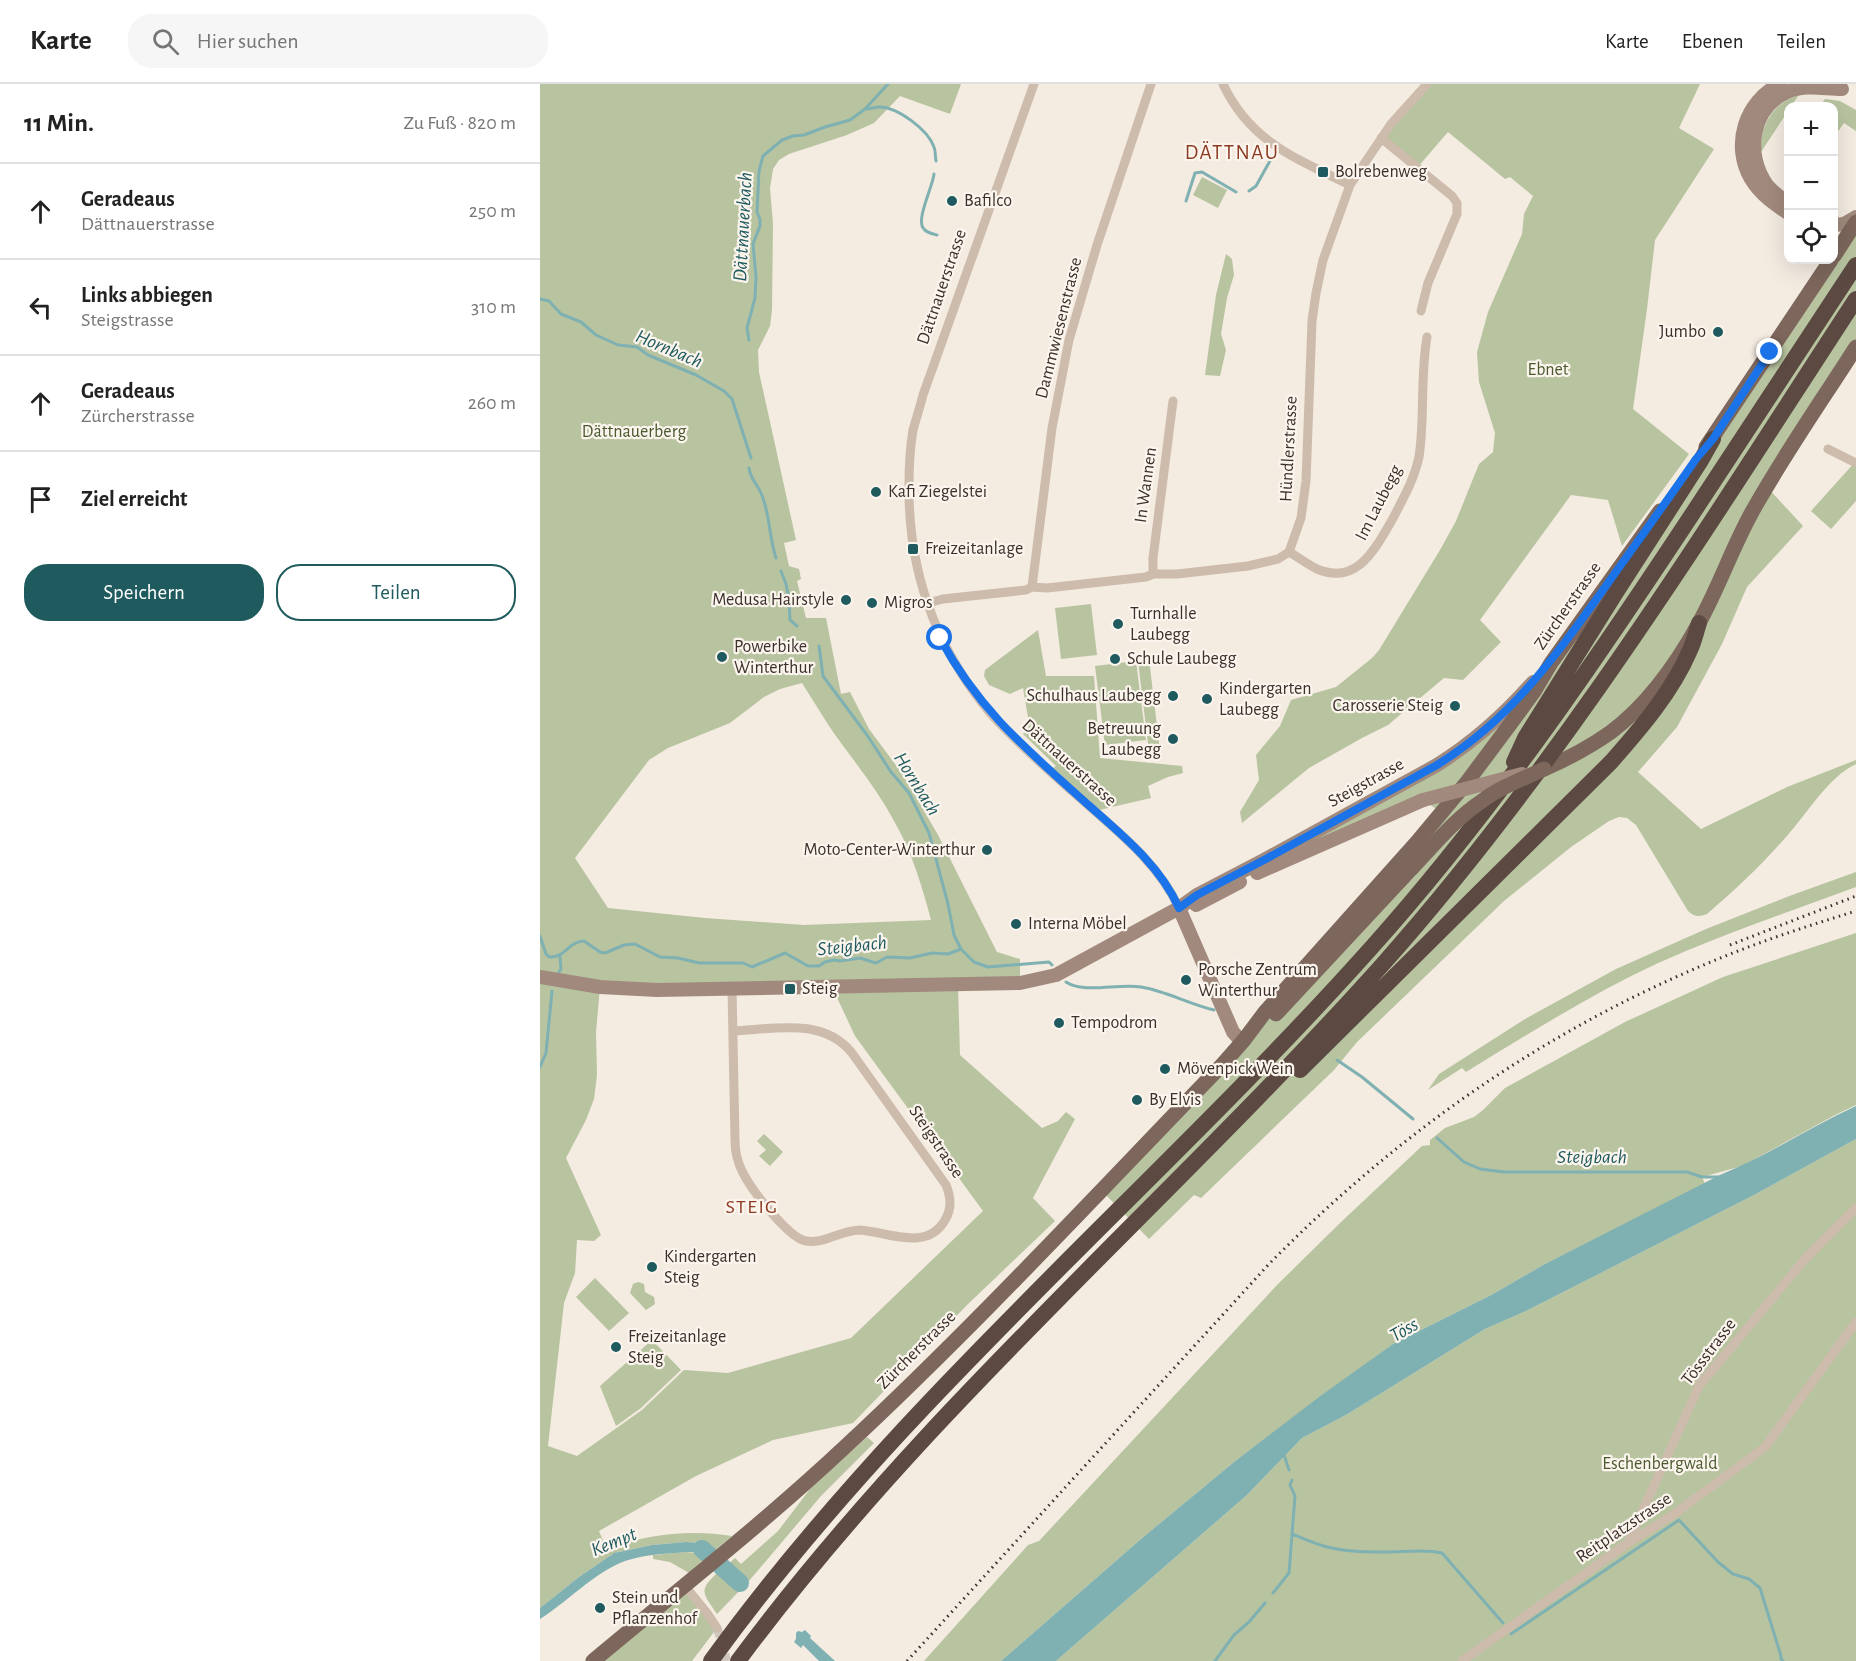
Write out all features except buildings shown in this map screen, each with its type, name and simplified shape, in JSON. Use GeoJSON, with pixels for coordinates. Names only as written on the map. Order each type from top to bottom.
{"type":"FeatureCollection","features":[{"type":"Feature","properties":{"kind":"highway"},"geometry":{"type":"LineString","coordinates":[[711,1661],[785,1565],[866,1470],[962,1366],[1238,1090],[1307,1018],[1408,906],[1501,790],[1607,642],[1856,265]]}},
{"type":"Feature","properties":{"kind":"highway"},"geometry":{"type":"LineString","coordinates":[[738,1661],[818,1558],[917,1445],[1297,1056],[1383,964],[1445,891],[1516,802],[1623,653],[1856,300]]}},
{"type":"Feature","properties":{"kind":"highway"},"geometry":{"type":"LineString","coordinates":[[1501,790],[1525,738],[1713,439]]}},
{"type":"Feature","properties":{"kind":"highway"},"geometry":{"type":"LineString","coordinates":[[1212,1145],[1283,1087],[1611,762],[1642,725],[1674,680],[1691,649],[1699,623]]}},
{"type":"Feature","properties":{"kind":"main road"},"geometry":{"type":"LineString","coordinates":[[1784,210],[1756,186],[1745,166],[1742,152],[1744,127],[1750,112],[1766,93],[1784,87],[1839,86],[1856,95]]}},
{"type":"Feature","properties":{"kind":"main road"},"geometry":{"type":"LineString","coordinates":[[1784,87],[1763,112],[1755,129],[1754,143],[1764,179],[1771,189],[1784,200]]}},
{"type":"Feature","properties":{"kind":"main road"},"geometry":{"type":"LineString","coordinates":[[1838,225],[1856,220]]}},
{"type":"Feature","properties":{"kind":"main road","name":"Zürcherstrasse"},"geometry":{"type":"LineString","coordinates":[[1838,248],[1856,220]]}},
{"type":"Feature","properties":{"kind":"main road","name":"Zürcherstrasse"},"geometry":{"type":"LineString","coordinates":[[1243,1041],[1264,1012],[1442,813],[1511,723],[1696,459],[1713,439],[1827,264]]}},
{"type":"Feature","properties":{"kind":"main road","name":"Zürcherstrasse"},"geometry":{"type":"LineString","coordinates":[[593,1661],[707,1569],[821,1469],[907,1388],[1243,1041],[1273,1017],[1412,868],[1475,806],[1498,791],[1574,755],[1613,730],[1639,705],[1665,675],[1699,623],[1756,506],[1856,347]]}},
{"type":"Feature","properties":{"kind":"main road","name":"Steigstrasse"},"geometry":{"type":"LineString","coordinates":[[540,977],[628,989],[732,989],[1020,983],[1056,975],[1456,753],[1496,721],[1551,663]]}},
{"type":"Feature","properties":{"kind":"main road","name":"Steigstrasse"},"geometry":{"type":"LineString","coordinates":[[1179,908],[1201,903],[1262,871],[1423,800],[1544,769]]}},
{"type":"Feature","properties":{"kind":"main road","name":"Dättnauerstrasse"},"geometry":{"type":"LineString","coordinates":[[1179,908],[1233,1032],[1243,1041]]}},
{"type":"Feature","properties":{"kind":"street","name":"Dättnauerstrasse"},"geometry":{"type":"LineString","coordinates":[[1034,84],[923,395],[913,432],[909,463],[909,505],[915,562],[930,614],[950,657],[984,705],[1020,743],[1142,854],[1164,881],[1179,908]]}},
{"type":"Feature","properties":{"kind":"street","name":"Dammwiesenstrasse"},"geometry":{"type":"LineString","coordinates":[[1032,587],[1052,428],[1069,340],[1151,84]]}},
{"type":"Feature","properties":{"kind":"street"},"geometry":{"type":"LineString","coordinates":[[1223,84],[1240,113],[1264,138],[1290,155],[1350,185]]}},
{"type":"Feature","properties":{"kind":"street","name":"Hündlerstrasse"},"geometry":{"type":"LineString","coordinates":[[1289,552],[1301,518],[1306,481],[1310,367],[1316,293],[1327,249],[1350,185],[1406,105],[1427,84]]}},
{"type":"Feature","properties":{"kind":"street"},"geometry":{"type":"LineString","coordinates":[[1381,138],[1452,196],[1458,205],[1457,214],[1426,291],[1421,311]]}},
{"type":"Feature","properties":{"kind":"street","name":"Im Laubegg"},"geometry":{"type":"LineString","coordinates":[[1289,552],[1317,568],[1336,573],[1358,567],[1375,549],[1407,493],[1417,466],[1423,364],[1427,337]]}},
{"type":"Feature","properties":{"kind":"street","name":"In Wannen"},"geometry":{"type":"LineString","coordinates":[[1153,574],[1153,558],[1173,400]]}},
{"type":"Feature","properties":{"kind":"street"},"geometry":{"type":"LineString","coordinates":[[1828,449],[1856,463]]}},
{"type":"Feature","properties":{"kind":"street"},"geometry":{"type":"LineString","coordinates":[[928,603],[1026,590],[1032,587],[1047,588],[1146,577],[1153,574],[1177,574],[1248,566],[1278,559],[1289,552]]}},
{"type":"Feature","properties":{"kind":"street","name":"Steigstrasse"},"geometry":{"type":"LineString","coordinates":[[732,989],[735,1146],[739,1164],[754,1190],[792,1235],[802,1240],[816,1241],[856,1230],[917,1239],[930,1235],[940,1227],[946,1219],[950,1205],[950,1195],[946,1185],[845,1046],[829,1034],[809,1029],[733,1031]]}},
{"type":"Feature","properties":{"kind":"street","name":"Tössstrasse"},"geometry":{"type":"LineString","coordinates":[[1628,1543],[1699,1386],[1805,1259],[1856,1208]]}},
{"type":"Feature","properties":{"kind":"street","name":"Reitplatzstrasse"},"geometry":{"type":"LineString","coordinates":[[1462,1661],[1628,1543],[1673,1515],[1765,1447],[1856,1322]]}},
{"type":"Feature","properties":{"kind":"street"},"geometry":{"type":"LineString","coordinates":[[686,1586],[717,1628]]}},
{"type":"Feature","properties":{"kind":"green space","name":"Dättnauerberg"},"geometry":{"type":"Polygon","coordinates":[[[540,84],[961,84],[950,114],[900,96],[874,123],[847,135],[789,154],[779,160],[773,169],[770,188],[773,224],[772,310],[770,326],[758,350],[759,372],[796,540],[784,543],[789,566],[799,569],[801,579],[797,581],[806,618],[826,618],[841,694],[850,692],[869,729],[904,776],[938,835],[997,952],[1020,959],[1020,983],[958,985],[960,1055],[1042,1128],[1058,1121],[1066,1112],[1075,1119],[1033,1198],[1055,1221],[967,1305],[853,1423],[773,1440],[696,1476],[599,1531],[606,1548],[668,1534],[700,1533],[732,1536],[714,1551],[701,1543],[686,1542],[652,1545],[618,1552],[579,1577],[540,1608],[540,84]],[[802,683],[780,689],[764,697],[730,723],[668,748],[649,760],[575,858],[608,908],[804,925],[931,920],[911,857],[894,821],[802,683]],[[600,987],[594,1099],[566,1158],[601,1235],[594,1241],[577,1240],[575,1273],[564,1303],[548,1446],[577,1456],[642,1410],[684,1370],[728,1373],[851,1338],[983,1211],[855,1036],[832,987],[600,987]]]}},
{"type":"Feature","properties":{"kind":"green space","name":"Ebnet"},"geometry":{"type":"Polygon","coordinates":[[[1427,84],[1700,84],[1679,128],[1714,149],[1655,240],[1633,409],[1689,454],[1622,546],[1608,500],[1571,495],[1480,620],[1501,642],[1463,680],[1444,678],[1388,725],[1309,768],[1242,823],[1240,812],[1259,780],[1256,755],[1280,726],[1291,700],[1336,687],[1379,650],[1456,521],[1479,464],[1493,452],[1495,433],[1479,382],[1477,352],[1488,312],[1522,234],[1524,214],[1533,196],[1510,177],[1505,179],[1448,132],[1417,168],[1381,138],[1427,84]]]}},
{"type":"Feature","properties":{"kind":"green space"},"geometry":{"type":"Polygon","coordinates":[[[1799,95],[1794,102],[1784,102],[1784,117],[1761,152],[1765,125],[1775,109],[1782,103],[1790,98],[1799,95]]]}},
{"type":"Feature","properties":{"kind":"green space"},"geometry":{"type":"Polygon","coordinates":[[[1825,99],[1840,101],[1856,110],[1856,131],[1844,123],[1838,131],[1838,102],[1823,102],[1825,99]]]}},
{"type":"Feature","properties":{"kind":"green space"},"geometry":{"type":"Polygon","coordinates":[[[1202,177],[1227,190],[1218,208],[1193,195],[1202,177]]]}},
{"type":"Feature","properties":{"kind":"green space"},"geometry":{"type":"Polygon","coordinates":[[[1856,222],[1856,346],[1767,487],[1803,526],[1747,587],[1722,644],[1677,727],[1638,772],[1701,829],[1787,787],[1856,760],[1856,764],[1827,787],[1786,837],[1748,877],[1702,916],[1688,911],[1636,825],[1627,818],[1619,817],[1609,821],[1571,847],[1504,901],[1357,1042],[1334,1070],[1201,1198],[1194,1195],[1149,1239],[1101,1190],[1442,813],[1423,800],[1264,860],[1437,765],[1521,696],[1661,509],[1827,264],[1838,264],[1838,248],[1856,222]]]}},
{"type":"Feature","properties":{"kind":"green space"},"geometry":{"type":"Polygon","coordinates":[[[1226,254],[1232,259],[1234,275],[1227,298],[1221,334],[1226,350],[1220,376],[1205,375],[1216,295],[1226,254]]]}},
{"type":"Feature","properties":{"kind":"green space"},"geometry":{"type":"Polygon","coordinates":[[[1855,462],[1856,501],[1831,529],[1811,511],[1855,462]]]}},
{"type":"Feature","properties":{"kind":"green space"},"geometry":{"type":"Polygon","coordinates":[[[1091,604],[1097,655],[1061,659],[1055,608],[1091,604]]]}},
{"type":"Feature","properties":{"kind":"green space"},"geometry":{"type":"Polygon","coordinates":[[[1038,630],[1046,676],[1094,676],[1100,758],[1182,766],[1183,773],[1148,786],[1151,798],[1095,811],[1050,770],[1056,766],[1023,734],[1029,723],[1023,688],[1010,694],[989,685],[984,676],[985,670],[1038,630]]]}},
{"type":"Feature","properties":{"kind":"green space"},"geometry":{"type":"Polygon","coordinates":[[[1149,659],[1160,751],[1149,752],[1138,661],[1149,659]]]}},
{"type":"Feature","properties":{"kind":"green space"},"geometry":{"type":"Polygon","coordinates":[[[1136,661],[1146,740],[1105,745],[1095,666],[1136,661]]]}},
{"type":"Feature","properties":{"kind":"green space"},"geometry":{"type":"Polygon","coordinates":[[[1856,872],[1856,887],[1730,933],[1656,964],[1583,1002],[1466,1072],[1462,1068],[1428,1090],[1439,1074],[1525,1019],[1616,969],[1706,929],[1856,872]]]}},
{"type":"Feature","properties":{"kind":"green space"},"geometry":{"type":"Polygon","coordinates":[[[1856,933],[1856,1105],[1742,1166],[1702,1177],[1705,1184],[1543,1265],[1493,1294],[1393,1344],[1234,1462],[1141,1539],[1001,1661],[924,1661],[1028,1545],[1039,1541],[1277,1285],[1422,1146],[1430,1145],[1430,1140],[1445,1128],[1474,1117],[1505,1088],[1625,1022],[1723,977],[1856,933]]]}},
{"type":"Feature","properties":{"kind":"green space"},"geometry":{"type":"Polygon","coordinates":[[[764,1134],[783,1152],[770,1166],[759,1156],[766,1150],[757,1141],[764,1134]]]}},
{"type":"Feature","properties":{"kind":"green space","name":"Eschenbergwald"},"geometry":{"type":"Polygon","coordinates":[[[1856,1139],[1856,1661],[1056,1661],[1247,1495],[1302,1438],[1346,1415],[1485,1329],[1526,1311],[1754,1195],[1856,1139]]]}},
{"type":"Feature","properties":{"kind":"green space"},"geometry":{"type":"Polygon","coordinates":[[[595,1278],[629,1313],[609,1331],[576,1297],[595,1278]]]}},
{"type":"Feature","properties":{"kind":"green space"},"geometry":{"type":"Polygon","coordinates":[[[638,1282],[644,1284],[645,1292],[654,1297],[655,1304],[646,1310],[630,1293],[633,1284],[638,1282]]]}},
{"type":"Feature","properties":{"kind":"green space"},"geometry":{"type":"Polygon","coordinates":[[[652,1340],[681,1370],[641,1408],[616,1426],[600,1386],[652,1340]]]}},
{"type":"Feature","properties":{"kind":"green space"},"geometry":{"type":"Polygon","coordinates":[[[867,1437],[874,1443],[821,1496],[749,1581],[717,1614],[704,1592],[712,1578],[719,1571],[735,1584],[732,1570],[727,1565],[735,1558],[741,1564],[778,1531],[810,1489],[867,1437]]]}},
{"type":"Feature","properties":{"kind":"green space"},"geometry":{"type":"Polygon","coordinates":[[[699,1553],[706,1557],[689,1573],[670,1562],[653,1559],[653,1555],[699,1553]]]}},
{"type":"Feature","properties":{"kind":"green space"},"geometry":{"type":"Polygon","coordinates":[[[685,1586],[717,1628],[692,1661],[593,1661],[685,1586]]]}},
{"type":"Feature","properties":{"kind":"water"},"geometry":{"type":"Polygon","coordinates":[[[1856,1106],[1856,1139],[1754,1195],[1526,1311],[1485,1329],[1346,1415],[1302,1438],[1247,1495],[1056,1661],[1001,1661],[1141,1539],[1234,1462],[1393,1344],[1856,1106]]]}},
{"type":"Feature","properties":{"kind":"water"},"geometry":{"type":"Polygon","coordinates":[[[701,1543],[714,1551],[706,1557],[696,1552],[683,1552],[647,1556],[620,1563],[599,1574],[540,1619],[540,1608],[614,1553],[652,1545],[701,1543]]]}},
{"type":"Feature","properties":{"kind":"water"},"geometry":{"type":"Polygon","coordinates":[[[805,1630],[811,1636],[810,1638],[835,1661],[819,1661],[803,1645],[801,1648],[794,1642],[796,1633],[805,1630]]]}},
{"type":"Feature","properties":{"kind":"waterway","name":"Dättnauerbach"},"geometry":{"type":"LineString","coordinates":[[749,340],[747,328],[755,298],[756,277],[753,244],[760,226],[757,212],[759,171],[763,156],[782,140],[850,120],[865,109],[888,84]]}},
{"type":"Feature","properties":{"kind":"waterway"},"geometry":{"type":"LineString","coordinates":[[865,109],[887,108],[903,115],[931,140],[935,149],[936,161]]}},
{"type":"Feature","properties":{"kind":"waterway"},"geometry":{"type":"LineString","coordinates":[[1249,191],[1256,186],[1271,159]]}},
{"type":"Feature","properties":{"kind":"waterway"},"geometry":{"type":"LineString","coordinates":[[1186,201],[1195,173],[1202,172],[1236,192]]}},
{"type":"Feature","properties":{"kind":"waterway"},"geometry":{"type":"LineString","coordinates":[[934,174],[923,211],[922,225],[924,229],[937,235]]}},
{"type":"Feature","properties":{"kind":"waterway","name":"Hornbach"},"geometry":{"type":"LineString","coordinates":[[540,299],[549,301],[561,314],[581,322],[596,335],[618,345],[637,347],[648,355],[696,375],[724,391],[732,399],[751,458]]}},
{"type":"Feature","properties":{"kind":"waterway","name":"Hornbach"},"geometry":{"type":"LineString","coordinates":[[749,468],[764,501],[776,558]]}},
{"type":"Feature","properties":{"kind":"waterway","name":"Hornbach"},"geometry":{"type":"LineString","coordinates":[[781,571],[789,599],[790,620],[797,626]]}},
{"type":"Feature","properties":{"kind":"waterway","name":"Hornbach"},"geometry":{"type":"LineString","coordinates":[[819,646],[823,676],[867,735],[891,772],[909,793],[929,833],[954,935],[961,949],[974,962],[988,967],[1049,962],[1052,965]]}},
{"type":"Feature","properties":{"kind":"waterway","name":"Steigbach"},"geometry":{"type":"LineString","coordinates":[[540,936],[549,957],[555,957],[574,944],[584,941],[605,953],[624,945],[635,944],[660,957],[699,963],[743,963],[752,967],[785,953],[808,966],[819,966],[834,960],[860,958],[876,963],[887,957],[910,958],[932,953],[948,954],[961,949]]}},
{"type":"Feature","properties":{"kind":"waterway"},"geometry":{"type":"LineString","coordinates":[[559,972],[560,957]]}},
{"type":"Feature","properties":{"kind":"waterway","name":"Steigbach"},"geometry":{"type":"LineString","coordinates":[[1066,982],[1092,988],[1141,987],[1214,1010]]}},
{"type":"Feature","properties":{"kind":"waterway"},"geometry":{"type":"LineString","coordinates":[[540,1067],[546,1053],[552,991]]}},
{"type":"Feature","properties":{"kind":"waterway","name":"Steigbach"},"geometry":{"type":"LineString","coordinates":[[1337,1060],[1362,1077],[1413,1119]]}},
{"type":"Feature","properties":{"kind":"waterway","name":"Steigbach"},"geometry":{"type":"LineString","coordinates":[[1437,1138],[1464,1162],[1480,1169],[1504,1172],[1687,1172],[1702,1177],[1720,1177]]}},
{"type":"Feature","properties":{"kind":"waterway"},"geometry":{"type":"LineString","coordinates":[[1284,1455],[1289,1470]]}},
{"type":"Feature","properties":{"kind":"waterway"},"geometry":{"type":"LineString","coordinates":[[1273,1593],[1289,1573],[1295,1496],[1290,1485],[1292,1480]]}},
{"type":"Feature","properties":{"kind":"waterway"},"geometry":{"type":"LineString","coordinates":[[1511,1634],[1679,1520],[1718,1562],[1733,1574],[1749,1579],[1760,1588],[1783,1661]]}},
{"type":"Feature","properties":{"kind":"waterway"},"geometry":{"type":"LineString","coordinates":[[1292,1534],[1323,1546],[1346,1550],[1442,1553],[1503,1623]]}},
{"type":"Feature","properties":{"kind":"waterway","name":"Kempt"},"geometry":{"type":"LineString","coordinates":[[702,1549],[740,1583]]}},
{"type":"Feature","properties":{"kind":"waterway"},"geometry":{"type":"LineString","coordinates":[[1215,1661],[1234,1635],[1265,1603]]}},
{"type":"Feature","properties":{"kind":"tunnel"},"geometry":{"type":"LineString","coordinates":[[717,1628],[726,1661]]}},
{"type":"Feature","properties":{"kind":"railway"},"geometry":{"type":"LineString","coordinates":[[1730,945],[1856,896]]}},
{"type":"Feature","properties":{"kind":"railway"},"geometry":{"type":"LineString","coordinates":[[907,1661],[1269,1264],[1319,1215],[1424,1127],[1537,1050],[1597,1016],[1723,957],[1856,911]]}},
{"type":"Feature","properties":{"kind":"place","name":"Bolrebenweg"},"geometry":{"type":"Point","coordinates":[1323,172]}},
{"type":"Feature","properties":{"kind":"place","name":"Bafilco"},"geometry":{"type":"Point","coordinates":[952,201]}},
{"type":"Feature","properties":{"kind":"place","name":"Jumbo"},"geometry":{"type":"Point","coordinates":[1718,332]}},
{"type":"Feature","properties":{"kind":"place","name":"Kafi Ziegelstei"},"geometry":{"type":"Point","coordinates":[876,492]}},
{"type":"Feature","properties":{"kind":"place","name":"Freizeitanlage"},"geometry":{"type":"Point","coordinates":[913,549]}},
{"type":"Feature","properties":{"kind":"place","name":"Medusa Hairstyle"},"geometry":{"type":"Point","coordinates":[846,600]}},
{"type":"Feature","properties":{"kind":"place","name":"Migros"},"geometry":{"type":"Point","coordinates":[872,603]}},
{"type":"Feature","properties":{"kind":"place","name":"Turnhalle Laubegg"},"geometry":{"type":"Point","coordinates":[1118,624]}},
{"type":"Feature","properties":{"kind":"place","name":"Powerbike Winterthur"},"geometry":{"type":"Point","coordinates":[722,657]}},
{"type":"Feature","properties":{"kind":"place","name":"Schule Laubegg"},"geometry":{"type":"Point","coordinates":[1115,659]}},
{"type":"Feature","properties":{"kind":"place","name":"Schulhaus Laubegg"},"geometry":{"type":"Point","coordinates":[1173,696]}},
{"type":"Feature","properties":{"kind":"place","name":"Kindergarten Laubegg"},"geometry":{"type":"Point","coordinates":[1207,699]}},
{"type":"Feature","properties":{"kind":"place","name":"Carosserie Steig"},"geometry":{"type":"Point","coordinates":[1455,706]}},
{"type":"Feature","properties":{"kind":"place","name":"Betreuung Laubegg"},"geometry":{"type":"Point","coordinates":[1173,739]}},
{"type":"Feature","properties":{"kind":"place","name":"Moto-Center-Winterthur"},"geometry":{"type":"Point","coordinates":[987,850]}},
{"type":"Feature","properties":{"kind":"place","name":"Interna Möbel"},"geometry":{"type":"Point","coordinates":[1016,924]}},
{"type":"Feature","properties":{"kind":"place","name":"Porsche Zentrum Winterthur"},"geometry":{"type":"Point","coordinates":[1186,980]}},
{"type":"Feature","properties":{"kind":"place","name":"Steig"},"geometry":{"type":"Point","coordinates":[790,989]}},
{"type":"Feature","properties":{"kind":"place","name":"Tempodrom"},"geometry":{"type":"Point","coordinates":[1059,1023]}},
{"type":"Feature","properties":{"kind":"place","name":"Mövenpick Wein"},"geometry":{"type":"Point","coordinates":[1165,1069]}},
{"type":"Feature","properties":{"kind":"place","name":"By Elvis"},"geometry":{"type":"Point","coordinates":[1137,1100]}},
{"type":"Feature","properties":{"kind":"place","name":"Kindergarten Steig"},"geometry":{"type":"Point","coordinates":[652,1267]}},
{"type":"Feature","properties":{"kind":"place","name":"Freizeitanlage Steig"},"geometry":{"type":"Point","coordinates":[616,1347]}},
{"type":"Feature","properties":{"kind":"place","name":"Stein und Pflanzenhof"},"geometry":{"type":"Point","coordinates":[600,1608]}},
{"type":"Feature","properties":{"kind":"district","name":"DÄTTNAU"},"geometry":{"type":"Point","coordinates":[1232,152]}},
{"type":"Feature","properties":{"kind":"district","name":"STEIG"},"geometry":{"type":"Point","coordinates":[752,1207]}},
{"type":"Feature","properties":{"kind":"route"},"geometry":{"type":"LineString","coordinates":[[940,638],[958,669],[992,715],[1142,854],[1164,881],[1179,908],[1197,895],[1437,765],[1482,734],[1496,721],[1551,663],[1696,459],[1713,439],[1770,352]]}},
{"type":"Feature","properties":{"kind":"water label","name":"Töss"},"geometry":{"type":"Point","coordinates":[1404,1330]}}]}
